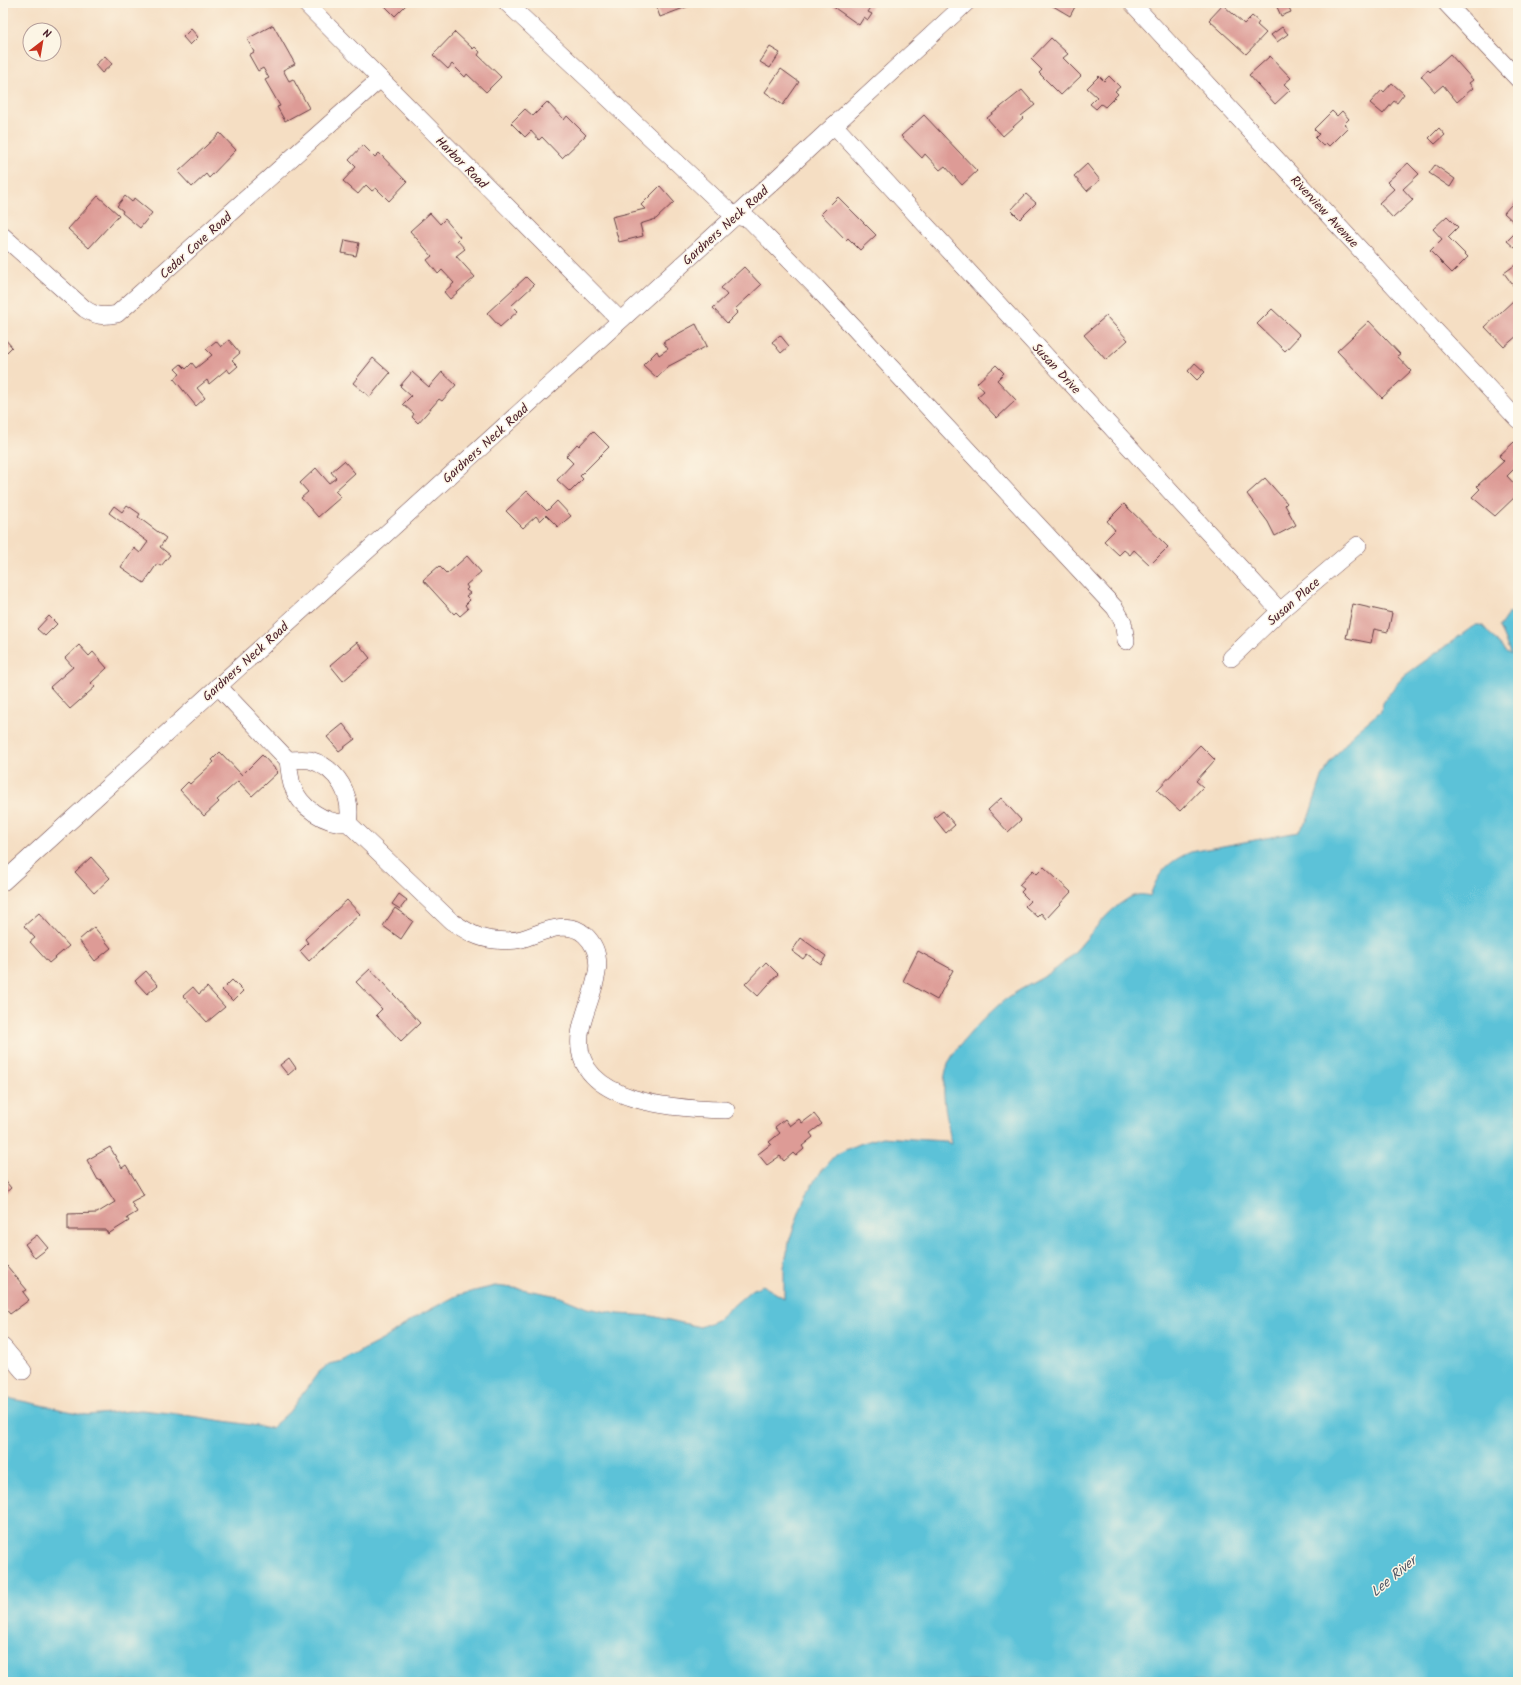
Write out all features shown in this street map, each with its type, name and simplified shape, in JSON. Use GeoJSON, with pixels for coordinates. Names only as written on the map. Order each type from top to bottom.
{"type":"FeatureCollection","features":[{"type":"Feature","properties":{"kind":"street","name":"Harbor Road"},"geometry":{"type":"LineString","coordinates":[[305,3],[620,320]]}},
{"type":"Feature","properties":{"kind":"street"},"geometry":{"type":"LineString","coordinates":[[507,3],[734,216],[749,219],[816,287],[1115,608],[1123,622],[1126,641]]}},
{"type":"Feature","properties":{"kind":"street","name":"Gardners Neck Road"},"geometry":{"type":"LineString","coordinates":[[3,882],[966,3]]}},
{"type":"Feature","properties":{"kind":"street","name":"Riverview Avenue"},"geometry":{"type":"LineString","coordinates":[[1132,3],[1518,420]]}},
{"type":"Feature","properties":{"kind":"street"},"geometry":{"type":"LineString","coordinates":[[1446,3],[1518,79]]}},
{"type":"Feature","properties":{"kind":"street","name":"Cedar Cove Road"},"geometry":{"type":"LineString","coordinates":[[3,236],[85,309],[96,315],[105,317],[116,314],[380,79]]}},
{"type":"Feature","properties":{"kind":"street","name":"Susan Drive"},"geometry":{"type":"LineString","coordinates":[[834,125],[1280,611]]}},
{"type":"Feature","properties":{"kind":"street","name":"Susan Place"},"geometry":{"type":"LineString","coordinates":[[1231,658],[1280,611],[1358,545]]}},
{"type":"Feature","properties":{"kind":"street"},"geometry":{"type":"LineString","coordinates":[[218,686],[288,760],[292,786],[301,799],[323,818],[330,822],[348,823],[451,921],[468,932],[483,939],[520,940],[546,929],[561,927],[577,930],[585,935],[597,956],[598,972],[595,986],[582,1019],[579,1047],[584,1064],[594,1078],[606,1087],[647,1102],[687,1109],[726,1110]]}},
{"type":"Feature","properties":{"kind":"street"},"geometry":{"type":"LineString","coordinates":[[288,760],[309,760],[326,768],[339,780],[348,800],[350,812],[348,823]]}},
{"type":"Feature","properties":{"kind":"street"},"geometry":{"type":"LineString","coordinates":[[3,1346],[23,1370]]}},
{"type":"Feature","properties":{"kind":"water","name":"Lee River"},"geometry":{"type":"Polygon","coordinates":[[[1518,609],[1518,1682],[3,1682],[3,1397],[87,1415],[141,1410],[271,1428],[289,1412],[318,1373],[329,1364],[342,1361],[384,1339],[416,1317],[458,1295],[495,1286],[522,1289],[558,1296],[587,1308],[618,1314],[652,1316],[700,1327],[717,1320],[750,1291],[762,1285],[784,1298],[784,1267],[790,1238],[804,1199],[819,1173],[835,1155],[856,1145],[882,1137],[944,1141],[951,1144],[944,1102],[944,1080],[946,1070],[950,1060],[960,1045],[992,1011],[1013,994],[1048,974],[1062,964],[1071,956],[1102,920],[1119,904],[1134,896],[1150,896],[1156,881],[1164,869],[1176,860],[1191,852],[1298,832],[1308,819],[1321,780],[1330,762],[1355,732],[1381,711],[1383,703],[1404,676],[1475,625],[1482,625],[1505,651],[1511,655],[1499,627],[1508,614],[1518,609]]]}},
{"type":"Feature","properties":{"kind":"building"},"geometry":{"type":"Polygon","coordinates":[[[382,3],[408,3],[395,16],[382,3]]]}},
{"type":"Feature","properties":{"kind":"building"},"geometry":{"type":"Polygon","coordinates":[[[655,3],[688,3],[689,6],[660,17],[655,3]]]}},
{"type":"Feature","properties":{"kind":"building"},"geometry":{"type":"Polygon","coordinates":[[[834,3],[874,3],[868,12],[872,14],[868,20],[864,17],[859,25],[832,6],[834,3]]]}},
{"type":"Feature","properties":{"kind":"building"},"geometry":{"type":"Polygon","coordinates":[[[1048,3],[1077,3],[1070,16],[1048,3]]]}},
{"type":"Feature","properties":{"kind":"building"},"geometry":{"type":"Polygon","coordinates":[[[1287,3],[1291,12],[1281,16],[1277,7],[1287,3]]]}},
{"type":"Feature","properties":{"kind":"building"},"geometry":{"type":"Polygon","coordinates":[[[1223,5],[1244,24],[1252,16],[1259,22],[1257,25],[1266,33],[1246,54],[1209,20],[1223,5]]]}},
{"type":"Feature","properties":{"kind":"building"},"geometry":{"type":"Polygon","coordinates":[[[273,25],[295,64],[283,70],[289,81],[293,79],[309,108],[285,121],[277,107],[280,106],[265,80],[269,78],[263,68],[258,71],[249,55],[254,52],[247,39],[273,25]]]}},
{"type":"Feature","properties":{"kind":"building"},"geometry":{"type":"Polygon","coordinates":[[[1282,27],[1288,34],[1277,42],[1271,35],[1282,27]]]}},
{"type":"Feature","properties":{"kind":"building"},"geometry":{"type":"Polygon","coordinates":[[[191,29],[198,37],[190,45],[183,37],[191,29]]]}},
{"type":"Feature","properties":{"kind":"building"},"geometry":{"type":"Polygon","coordinates":[[[455,32],[473,49],[475,47],[480,52],[478,55],[501,77],[486,92],[467,74],[465,77],[452,64],[448,69],[433,55],[455,32]]]}},
{"type":"Feature","properties":{"kind":"building"},"geometry":{"type":"Polygon","coordinates":[[[1051,38],[1068,54],[1063,58],[1081,76],[1061,95],[1039,73],[1042,70],[1031,59],[1051,38]]]}},
{"type":"Feature","properties":{"kind":"building"},"geometry":{"type":"Polygon","coordinates":[[[770,47],[780,53],[770,68],[760,62],[770,47]]]}},
{"type":"Feature","properties":{"kind":"building"},"geometry":{"type":"Polygon","coordinates":[[[1450,54],[1473,80],[1469,83],[1473,88],[1457,102],[1443,85],[1435,92],[1421,76],[1428,70],[1430,72],[1450,54]]]}},
{"type":"Feature","properties":{"kind":"building"},"geometry":{"type":"Polygon","coordinates":[[[105,56],[112,64],[102,73],[95,65],[105,56]]]}},
{"type":"Feature","properties":{"kind":"building"},"geometry":{"type":"Polygon","coordinates":[[[1270,56],[1291,78],[1284,84],[1290,90],[1275,104],[1249,75],[1270,56]]]}},
{"type":"Feature","properties":{"kind":"building"},"geometry":{"type":"Polygon","coordinates":[[[781,69],[799,82],[783,105],[765,92],[781,69]]]}},
{"type":"Feature","properties":{"kind":"building"},"geometry":{"type":"Polygon","coordinates":[[[1099,76],[1104,81],[1109,76],[1120,87],[1115,91],[1118,94],[1105,107],[1101,104],[1096,109],[1090,104],[1097,97],[1087,88],[1099,76]]]}},
{"type":"Feature","properties":{"kind":"building"},"geometry":{"type":"Polygon","coordinates":[[[1392,83],[1404,94],[1397,103],[1394,101],[1383,114],[1370,103],[1382,90],[1384,92],[1392,83]]]}},
{"type":"Feature","properties":{"kind":"building"},"geometry":{"type":"Polygon","coordinates":[[[1022,90],[1035,105],[1021,116],[1023,118],[1003,136],[987,118],[1022,90]]]}},
{"type":"Feature","properties":{"kind":"building"},"geometry":{"type":"Polygon","coordinates":[[[547,102],[564,120],[567,116],[586,135],[562,158],[542,137],[539,140],[531,131],[525,137],[511,123],[525,109],[533,116],[547,102]]]}},
{"type":"Feature","properties":{"kind":"building"},"geometry":{"type":"Polygon","coordinates":[[[1332,111],[1337,116],[1342,111],[1349,119],[1344,124],[1348,127],[1329,146],[1326,143],[1323,146],[1315,138],[1319,134],[1314,129],[1332,111]]]}},
{"type":"Feature","properties":{"kind":"building"},"geometry":{"type":"Polygon","coordinates":[[[924,115],[977,171],[962,185],[945,166],[940,170],[925,154],[922,158],[901,136],[924,115]]]}},
{"type":"Feature","properties":{"kind":"building"},"geometry":{"type":"Polygon","coordinates":[[[1439,128],[1445,135],[1435,144],[1429,138],[1439,128]]]}},
{"type":"Feature","properties":{"kind":"building"},"geometry":{"type":"Polygon","coordinates":[[[220,133],[236,150],[209,178],[206,174],[192,187],[178,172],[220,133]]]}},
{"type":"Feature","properties":{"kind":"building"},"geometry":{"type":"Polygon","coordinates":[[[363,145],[375,157],[379,153],[407,182],[389,201],[376,188],[372,191],[366,185],[358,194],[343,181],[356,167],[349,160],[363,145]]]}},
{"type":"Feature","properties":{"kind":"building"},"geometry":{"type":"Polygon","coordinates":[[[1408,163],[1419,174],[1403,189],[1413,200],[1393,218],[1379,203],[1394,189],[1387,182],[1408,163]]]}},
{"type":"Feature","properties":{"kind":"building"},"geometry":{"type":"Polygon","coordinates":[[[1087,164],[1100,180],[1087,191],[1074,176],[1087,164]]]}},
{"type":"Feature","properties":{"kind":"building"},"geometry":{"type":"Polygon","coordinates":[[[1435,165],[1455,179],[1450,187],[1429,173],[1435,165]]]}},
{"type":"Feature","properties":{"kind":"building"},"geometry":{"type":"Polygon","coordinates":[[[660,186],[674,202],[656,219],[640,224],[643,236],[619,242],[612,217],[645,209],[641,205],[660,186]]]}},
{"type":"Feature","properties":{"kind":"building"},"geometry":{"type":"Polygon","coordinates":[[[1026,194],[1036,203],[1020,219],[1011,210],[1026,194]]]}},
{"type":"Feature","properties":{"kind":"building"},"geometry":{"type":"Polygon","coordinates":[[[98,196],[119,215],[89,248],[68,229],[98,196]]]}},
{"type":"Feature","properties":{"kind":"building"},"geometry":{"type":"Polygon","coordinates":[[[125,196],[132,202],[134,198],[152,213],[140,228],[122,213],[123,211],[117,206],[125,196]]]}},
{"type":"Feature","properties":{"kind":"building"},"geometry":{"type":"Polygon","coordinates":[[[838,197],[876,235],[860,250],[848,238],[846,240],[821,214],[838,197]]]}},
{"type":"Feature","properties":{"kind":"building"},"geometry":{"type":"Polygon","coordinates":[[[1518,197],[1518,226],[1504,213],[1518,197]]]}},
{"type":"Feature","properties":{"kind":"building"},"geometry":{"type":"Polygon","coordinates":[[[430,213],[440,224],[445,219],[460,237],[457,240],[465,249],[456,256],[475,277],[450,299],[444,292],[454,283],[442,270],[438,274],[427,260],[432,256],[410,231],[430,213]]]}},
{"type":"Feature","properties":{"kind":"building"},"geometry":{"type":"Polygon","coordinates":[[[1447,216],[1458,227],[1448,237],[1468,257],[1452,273],[1430,251],[1442,239],[1433,229],[1447,216]]]}},
{"type":"Feature","properties":{"kind":"building"},"geometry":{"type":"Polygon","coordinates":[[[1518,230],[1518,245],[1515,248],[1507,241],[1518,230]]]}},
{"type":"Feature","properties":{"kind":"building"},"geometry":{"type":"Polygon","coordinates":[[[345,240],[359,243],[356,256],[342,253],[345,240]]]}},
{"type":"Feature","properties":{"kind":"building"},"geometry":{"type":"Polygon","coordinates":[[[1518,263],[1518,286],[1515,288],[1504,273],[1518,263]]]}},
{"type":"Feature","properties":{"kind":"building"},"geometry":{"type":"Polygon","coordinates":[[[744,267],[761,285],[735,309],[738,312],[727,323],[713,308],[727,295],[721,288],[744,267]]]}},
{"type":"Feature","properties":{"kind":"building"},"geometry":{"type":"Polygon","coordinates":[[[526,277],[534,285],[512,305],[518,311],[500,327],[487,313],[526,277]]]}},
{"type":"Feature","properties":{"kind":"building"},"geometry":{"type":"Polygon","coordinates":[[[1515,299],[1518,302],[1518,335],[1504,347],[1485,327],[1515,299]]]}},
{"type":"Feature","properties":{"kind":"building"},"geometry":{"type":"Polygon","coordinates":[[[1272,309],[1300,335],[1285,351],[1257,324],[1272,309]]]}},
{"type":"Feature","properties":{"kind":"building"},"geometry":{"type":"Polygon","coordinates":[[[1106,316],[1128,340],[1106,360],[1084,335],[1106,316]]]}},
{"type":"Feature","properties":{"kind":"building"},"geometry":{"type":"Polygon","coordinates":[[[1369,321],[1400,354],[1397,356],[1411,371],[1382,398],[1337,351],[1369,321]]]}},
{"type":"Feature","properties":{"kind":"building"},"geometry":{"type":"Polygon","coordinates":[[[696,324],[707,346],[667,367],[657,378],[643,365],[657,351],[659,355],[668,349],[663,342],[696,324]]]}},
{"type":"Feature","properties":{"kind":"building"},"geometry":{"type":"Polygon","coordinates":[[[780,335],[789,346],[781,353],[772,342],[780,335]]]}},
{"type":"Feature","properties":{"kind":"building"},"geometry":{"type":"Polygon","coordinates":[[[3,337],[12,347],[3,356],[3,337]]]}},
{"type":"Feature","properties":{"kind":"building"},"geometry":{"type":"Polygon","coordinates":[[[229,340],[240,353],[232,360],[238,366],[230,373],[227,369],[209,384],[207,380],[197,388],[205,398],[196,406],[174,379],[180,374],[175,369],[181,364],[186,369],[192,363],[196,368],[212,355],[206,349],[216,341],[221,347],[229,340]]]}},
{"type":"Feature","properties":{"kind":"building"},"geometry":{"type":"Polygon","coordinates":[[[373,358],[390,373],[370,397],[353,383],[373,358]]]}},
{"type":"Feature","properties":{"kind":"building"},"geometry":{"type":"Polygon","coordinates":[[[1195,363],[1205,372],[1197,380],[1188,371],[1195,363]]]}},
{"type":"Feature","properties":{"kind":"building"},"geometry":{"type":"Polygon","coordinates":[[[996,365],[1004,373],[997,380],[1016,400],[997,418],[977,397],[984,391],[977,383],[996,365]]]}},
{"type":"Feature","properties":{"kind":"building"},"geometry":{"type":"Polygon","coordinates":[[[412,372],[429,387],[442,372],[456,385],[442,401],[439,399],[418,423],[412,417],[414,414],[403,404],[411,396],[400,386],[412,372]]]}},
{"type":"Feature","properties":{"kind":"building"},"geometry":{"type":"Polygon","coordinates":[[[593,431],[609,447],[580,476],[583,479],[570,492],[557,480],[573,463],[566,456],[577,444],[579,446],[593,431]]]}},
{"type":"Feature","properties":{"kind":"building"},"geometry":{"type":"Polygon","coordinates":[[[1514,442],[1518,446],[1518,456],[1515,459],[1518,462],[1518,465],[1507,476],[1518,488],[1518,494],[1495,516],[1472,497],[1480,489],[1477,486],[1504,461],[1499,456],[1514,442]]]}},
{"type":"Feature","properties":{"kind":"building"},"geometry":{"type":"Polygon","coordinates":[[[344,461],[355,473],[335,491],[341,497],[318,517],[301,498],[308,492],[300,483],[316,468],[329,483],[336,478],[331,472],[344,461]]]}},
{"type":"Feature","properties":{"kind":"building"},"geometry":{"type":"Polygon","coordinates":[[[1265,478],[1287,503],[1285,505],[1296,525],[1275,536],[1268,522],[1247,494],[1265,478]]]}},
{"type":"Feature","properties":{"kind":"building"},"geometry":{"type":"Polygon","coordinates":[[[527,491],[547,511],[557,501],[571,516],[558,527],[546,515],[540,521],[536,516],[523,528],[506,511],[527,491]]]}},
{"type":"Feature","properties":{"kind":"building"},"geometry":{"type":"Polygon","coordinates":[[[1124,504],[1168,547],[1150,565],[1134,550],[1130,555],[1124,550],[1119,555],[1104,541],[1115,530],[1107,521],[1124,504]]]}},
{"type":"Feature","properties":{"kind":"building"},"geometry":{"type":"Polygon","coordinates":[[[127,505],[140,514],[138,517],[166,538],[160,547],[170,555],[161,566],[157,564],[144,583],[121,567],[134,548],[140,553],[148,542],[109,513],[114,506],[122,512],[127,505]]]}},
{"type":"Feature","properties":{"kind":"building"},"geometry":{"type":"Polygon","coordinates":[[[467,556],[481,572],[466,585],[468,588],[466,590],[470,593],[466,596],[470,600],[465,605],[468,609],[460,616],[456,612],[454,614],[423,580],[439,566],[447,574],[467,556]]]}},
{"type":"Feature","properties":{"kind":"building"},"geometry":{"type":"Polygon","coordinates":[[[1353,604],[1392,613],[1388,632],[1374,629],[1371,643],[1346,638],[1353,604]]]}},
{"type":"Feature","properties":{"kind":"building"},"geometry":{"type":"Polygon","coordinates":[[[49,616],[57,624],[45,636],[37,629],[49,616]]]}},
{"type":"Feature","properties":{"kind":"building"},"geometry":{"type":"Polygon","coordinates":[[[357,642],[370,658],[343,681],[330,665],[357,642]]]}},
{"type":"Feature","properties":{"kind":"building"},"geometry":{"type":"Polygon","coordinates":[[[79,645],[89,656],[93,652],[107,668],[91,683],[95,687],[70,709],[50,687],[73,667],[65,658],[79,645]]]}},
{"type":"Feature","properties":{"kind":"building"},"geometry":{"type":"Polygon","coordinates":[[[343,724],[355,739],[339,751],[327,737],[343,724]]]}},
{"type":"Feature","properties":{"kind":"building"},"geometry":{"type":"Polygon","coordinates":[[[1200,745],[1215,760],[1196,781],[1203,787],[1180,811],[1157,790],[1200,745]]]}},
{"type":"Feature","properties":{"kind":"building"},"geometry":{"type":"Polygon","coordinates":[[[220,752],[242,775],[262,755],[278,772],[252,796],[238,781],[217,800],[219,802],[204,816],[180,790],[188,782],[190,784],[214,762],[212,760],[220,752]]]}},
{"type":"Feature","properties":{"kind":"building"},"geometry":{"type":"Polygon","coordinates":[[[1001,798],[1021,820],[1008,832],[988,810],[1001,798]]]}},
{"type":"Feature","properties":{"kind":"building"},"geometry":{"type":"Polygon","coordinates":[[[943,811],[955,825],[946,833],[934,818],[943,811]]]}},
{"type":"Feature","properties":{"kind":"building"},"geometry":{"type":"Polygon","coordinates":[[[91,857],[110,878],[94,893],[75,872],[91,857]]]}},
{"type":"Feature","properties":{"kind":"building"},"geometry":{"type":"Polygon","coordinates":[[[1044,867],[1071,892],[1046,919],[1041,913],[1037,917],[1025,906],[1030,901],[1021,892],[1024,889],[1019,885],[1033,870],[1037,874],[1044,867]]]}},
{"type":"Feature","properties":{"kind":"building"},"geometry":{"type":"Polygon","coordinates":[[[399,894],[407,900],[400,909],[392,904],[399,894]]]}},
{"type":"Feature","properties":{"kind":"building"},"geometry":{"type":"Polygon","coordinates":[[[347,900],[360,914],[309,961],[300,951],[308,943],[305,939],[347,900]]]}},
{"type":"Feature","properties":{"kind":"building"},"geometry":{"type":"Polygon","coordinates":[[[395,908],[413,921],[401,939],[383,926],[395,908]]]}},
{"type":"Feature","properties":{"kind":"building"},"geometry":{"type":"Polygon","coordinates":[[[39,913],[69,946],[49,963],[30,942],[35,938],[24,926],[39,913]]]}},
{"type":"Feature","properties":{"kind":"building"},"geometry":{"type":"Polygon","coordinates":[[[94,927],[111,948],[95,961],[79,940],[94,927]]]}},
{"type":"Feature","properties":{"kind":"building"},"geometry":{"type":"Polygon","coordinates":[[[801,938],[826,956],[821,964],[807,954],[803,959],[792,951],[801,938]]]}},
{"type":"Feature","properties":{"kind":"building"},"geometry":{"type":"Polygon","coordinates":[[[918,951],[953,970],[937,1000],[903,981],[918,951]]]}},
{"type":"Feature","properties":{"kind":"building"},"geometry":{"type":"Polygon","coordinates":[[[766,962],[778,974],[758,996],[745,984],[766,962]]]}},
{"type":"Feature","properties":{"kind":"building"},"geometry":{"type":"Polygon","coordinates":[[[370,969],[420,1023],[401,1041],[376,1015],[382,1009],[356,982],[370,969]]]}},
{"type":"Feature","properties":{"kind":"building"},"geometry":{"type":"Polygon","coordinates":[[[146,971],[158,985],[147,994],[135,981],[146,971]]]}},
{"type":"Feature","properties":{"kind":"building"},"geometry":{"type":"Polygon","coordinates":[[[232,980],[243,991],[233,1001],[222,990],[232,980]]]}},
{"type":"Feature","properties":{"kind":"building"},"geometry":{"type":"Polygon","coordinates":[[[193,987],[199,994],[207,987],[225,1007],[207,1022],[183,996],[193,987]]]}},
{"type":"Feature","properties":{"kind":"building"},"geometry":{"type":"Polygon","coordinates":[[[289,1058],[296,1068],[288,1075],[280,1065],[289,1058]]]}},
{"type":"Feature","properties":{"kind":"building"},"geometry":{"type":"Polygon","coordinates":[[[814,1114],[822,1124],[810,1133],[813,1137],[802,1146],[804,1149],[796,1156],[793,1153],[784,1161],[780,1156],[767,1165],[758,1154],[771,1144],[769,1142],[780,1133],[775,1127],[785,1119],[790,1126],[799,1119],[802,1123],[814,1114]]]}},
{"type":"Feature","properties":{"kind":"building"},"geometry":{"type":"Polygon","coordinates":[[[110,1147],[122,1168],[126,1165],[144,1195],[131,1202],[137,1212],[127,1218],[129,1221],[108,1234],[106,1230],[68,1230],[68,1214],[97,1213],[115,1202],[100,1179],[98,1180],[87,1160],[110,1147]]]}},
{"type":"Feature","properties":{"kind":"building"},"geometry":{"type":"Polygon","coordinates":[[[3,1178],[11,1188],[3,1195],[3,1178]]]}},
{"type":"Feature","properties":{"kind":"building"},"geometry":{"type":"Polygon","coordinates":[[[37,1235],[48,1248],[35,1258],[25,1244],[37,1235]]]}},
{"type":"Feature","properties":{"kind":"building"},"geometry":{"type":"Polygon","coordinates":[[[7,1266],[27,1290],[23,1292],[29,1300],[10,1314],[3,1306],[3,1269],[7,1266]]]}}]}
